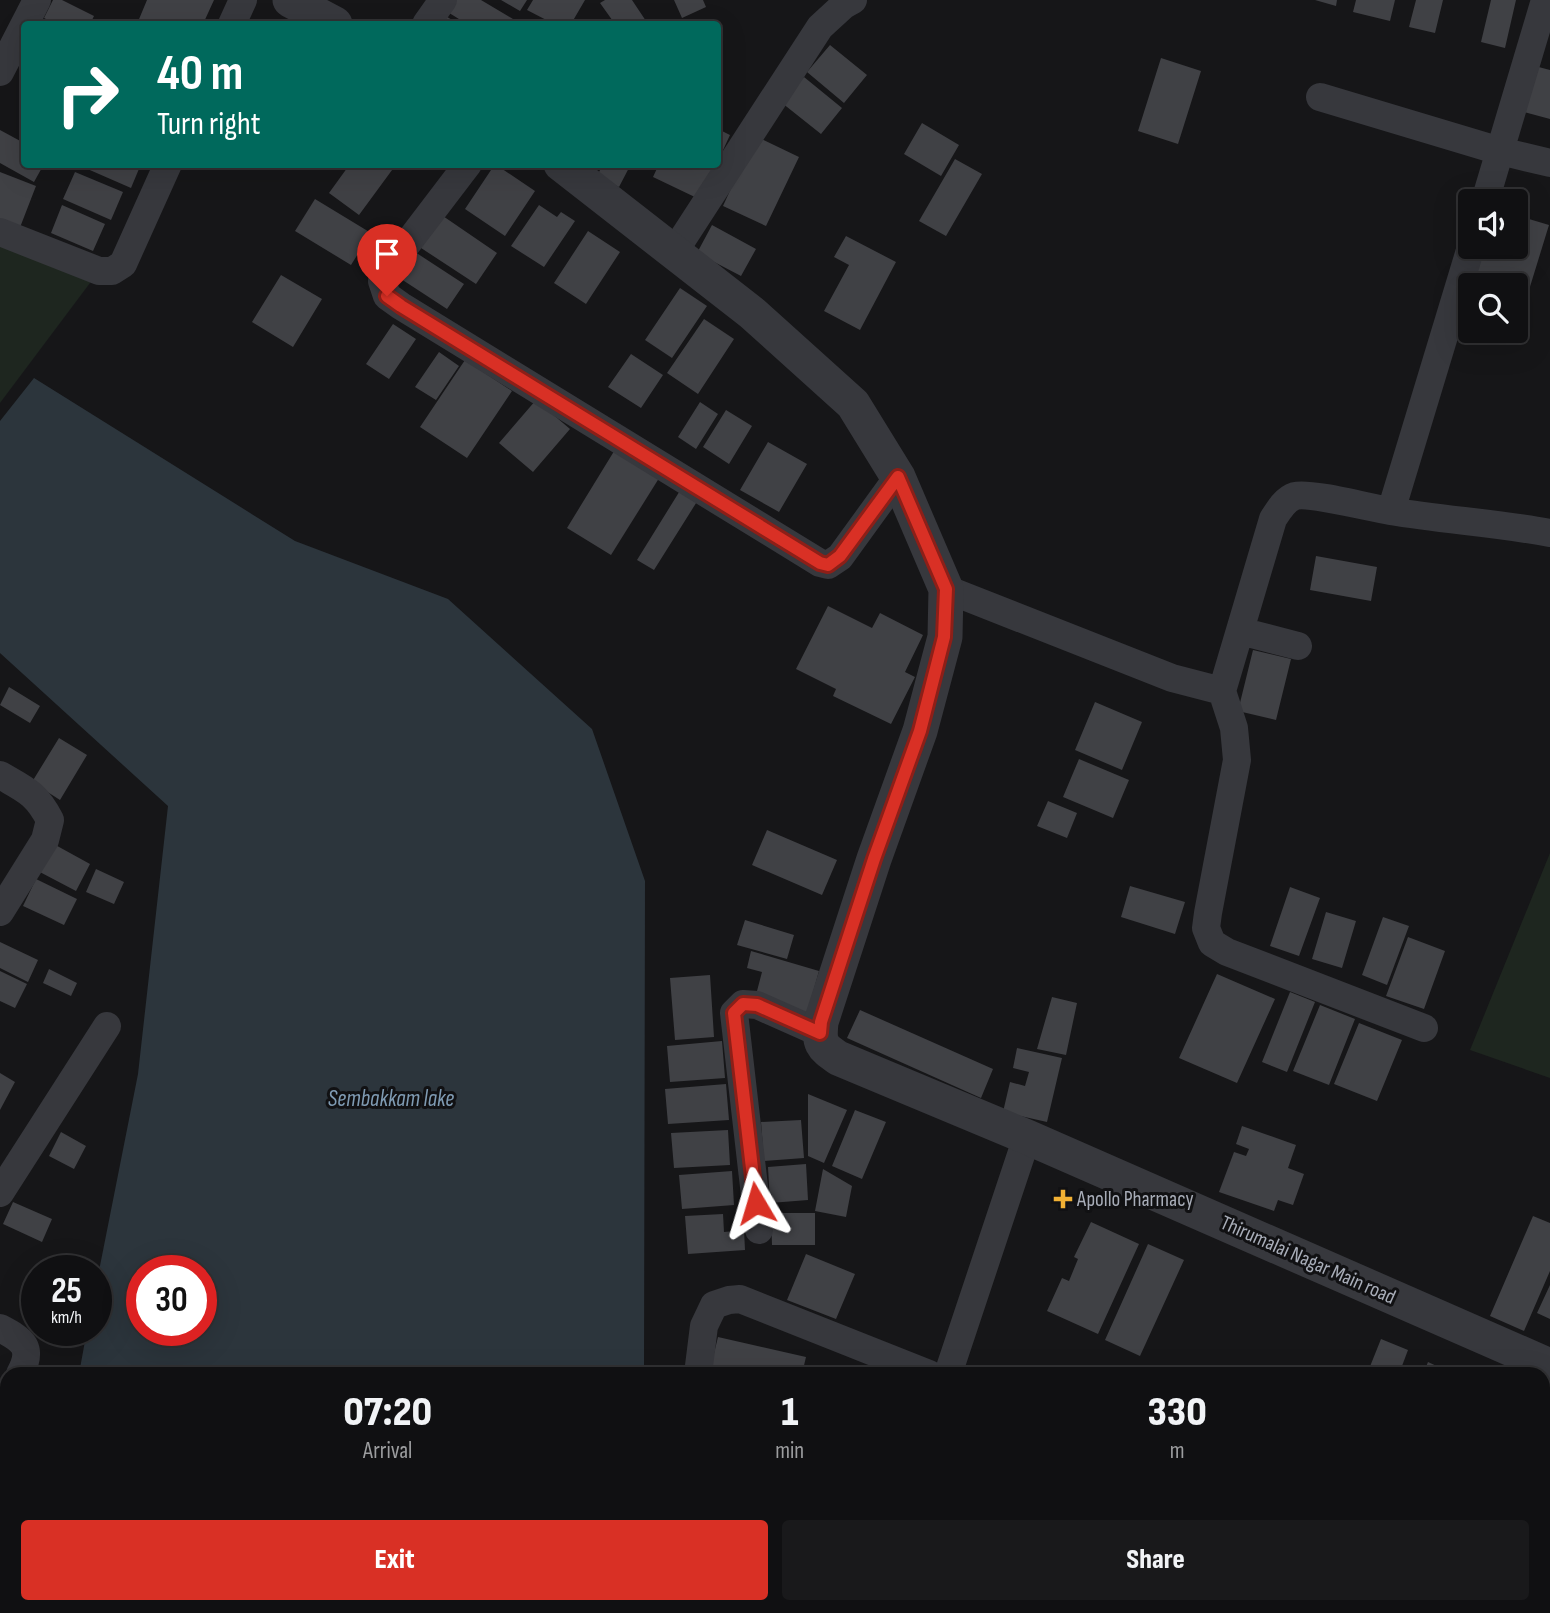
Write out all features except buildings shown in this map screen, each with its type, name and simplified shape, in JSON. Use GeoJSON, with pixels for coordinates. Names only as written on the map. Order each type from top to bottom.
{"type":"FeatureCollection","features":[{"type":"Feature","properties":{"kind":"street"},"geometry":{"type":"LineString","coordinates":[[26,21],[37,0]]}},
{"type":"Feature","properties":{"kind":"street"},"geometry":{"type":"LineString","coordinates":[[233,21],[243,0]]}},
{"type":"Feature","properties":{"kind":"street"},"geometry":{"type":"LineString","coordinates":[[290,0],[329,21]]}},
{"type":"Feature","properties":{"kind":"street"},"geometry":{"type":"LineString","coordinates":[[428,21],[443,0]]}},
{"type":"Feature","properties":{"kind":"street"},"geometry":{"type":"LineString","coordinates":[[674,252],[820,27],[853,0]]}},
{"type":"Feature","properties":{"kind":"street"},"geometry":{"type":"LineString","coordinates":[[1489,189],[1545,0]]}},
{"type":"Feature","properties":{"kind":"street"},"geometry":{"type":"LineString","coordinates":[[0,72],[21,31]]}},
{"type":"Feature","properties":{"kind":"street"},"geometry":{"type":"LineString","coordinates":[[1320,97],[1500,151],[1550,163]]}},
{"type":"Feature","properties":{"kind":"street"},"geometry":{"type":"LineString","coordinates":[[0,232],[99,271],[112,271],[123,264],[166,168]]}},
{"type":"Feature","properties":{"kind":"street"},"geometry":{"type":"LineString","coordinates":[[465,168],[388,268],[382,281],[387,296],[401,306],[820,563],[828,565],[840,556],[898,477]]}},
{"type":"Feature","properties":{"kind":"street"},"geometry":{"type":"LineString","coordinates":[[566,168],[752,313],[853,404],[898,477],[946,589],[944,637],[920,731],[874,859],[821,1022],[820,1033],[757,1005],[743,1004],[734,1013],[759,1230]]}},
{"type":"Feature","properties":{"kind":"street"},"geometry":{"type":"LineString","coordinates":[[1391,512],[1467,259]]}},
{"type":"Feature","properties":{"kind":"street"},"geometry":{"type":"LineString","coordinates":[[1424,1028],[1227,952],[1212,943],[1206,928],[1208,913],[1237,760],[1234,728],[1222,691],[1273,519],[1282,506],[1294,496],[1314,496],[1391,512],[1550,533]]}},
{"type":"Feature","properties":{"kind":"street"},"geometry":{"type":"LineString","coordinates":[[946,589],[1172,678],[1222,691]]}},
{"type":"Feature","properties":{"kind":"street"},"geometry":{"type":"LineString","coordinates":[[1240,631],[1298,646]]}},
{"type":"Feature","properties":{"kind":"street"},"geometry":{"type":"LineString","coordinates":[[0,775],[33,794],[50,820],[45,840],[0,912]]}},
{"type":"Feature","properties":{"kind":"street"},"geometry":{"type":"LineString","coordinates":[[0,1192],[107,1026]]}},
{"type":"Feature","properties":{"kind":"street","name":"Thirumalai Nagar Main road"},"geometry":{"type":"LineString","coordinates":[[820,1033],[823,1047],[838,1058],[1027,1137],[1550,1366]]}},
{"type":"Feature","properties":{"kind":"street"},"geometry":{"type":"LineString","coordinates":[[950,1367],[1027,1137]]}},
{"type":"Feature","properties":{"kind":"street"},"geometry":{"type":"LineString","coordinates":[[699,1367],[704,1326],[714,1305],[740,1299],[911,1367]]}},
{"type":"Feature","properties":{"kind":"street"},"geometry":{"type":"LineString","coordinates":[[0,1328],[18,1337],[26,1347],[22,1367]]}},
{"type":"Feature","properties":{"kind":"shaded area"},"geometry":{"type":"Polygon","coordinates":[[[0,232],[99,271],[0,403],[0,232]]]}},
{"type":"Feature","properties":{"kind":"shaded area"},"geometry":{"type":"Polygon","coordinates":[[[1550,853],[1550,1078],[1470,1050],[1550,853]]]}},
{"type":"Feature","properties":{"kind":"water","name":"Sembakkam lake"},"geometry":{"type":"Polygon","coordinates":[[[34,378],[295,541],[448,599],[592,729],[645,881],[644,1367],[80,1367],[84,1346],[112,1346],[112,1255],[102,1255],[138,1074],[168,806],[0,653],[0,421],[34,378]]]}},
{"type":"Feature","properties":{"kind":"place","name":"Apollo Pharmacy"},"geometry":{"type":"Point","coordinates":[1063,1199]}},
{"type":"Feature","properties":{"kind":"route"},"geometry":{"type":"LineString","coordinates":[[387,296],[820,563],[828,565],[840,556],[898,477],[946,589],[944,637],[920,731],[874,859],[821,1022],[820,1033],[757,1005],[743,1004],[734,1013],[756,1203]]}}]}
